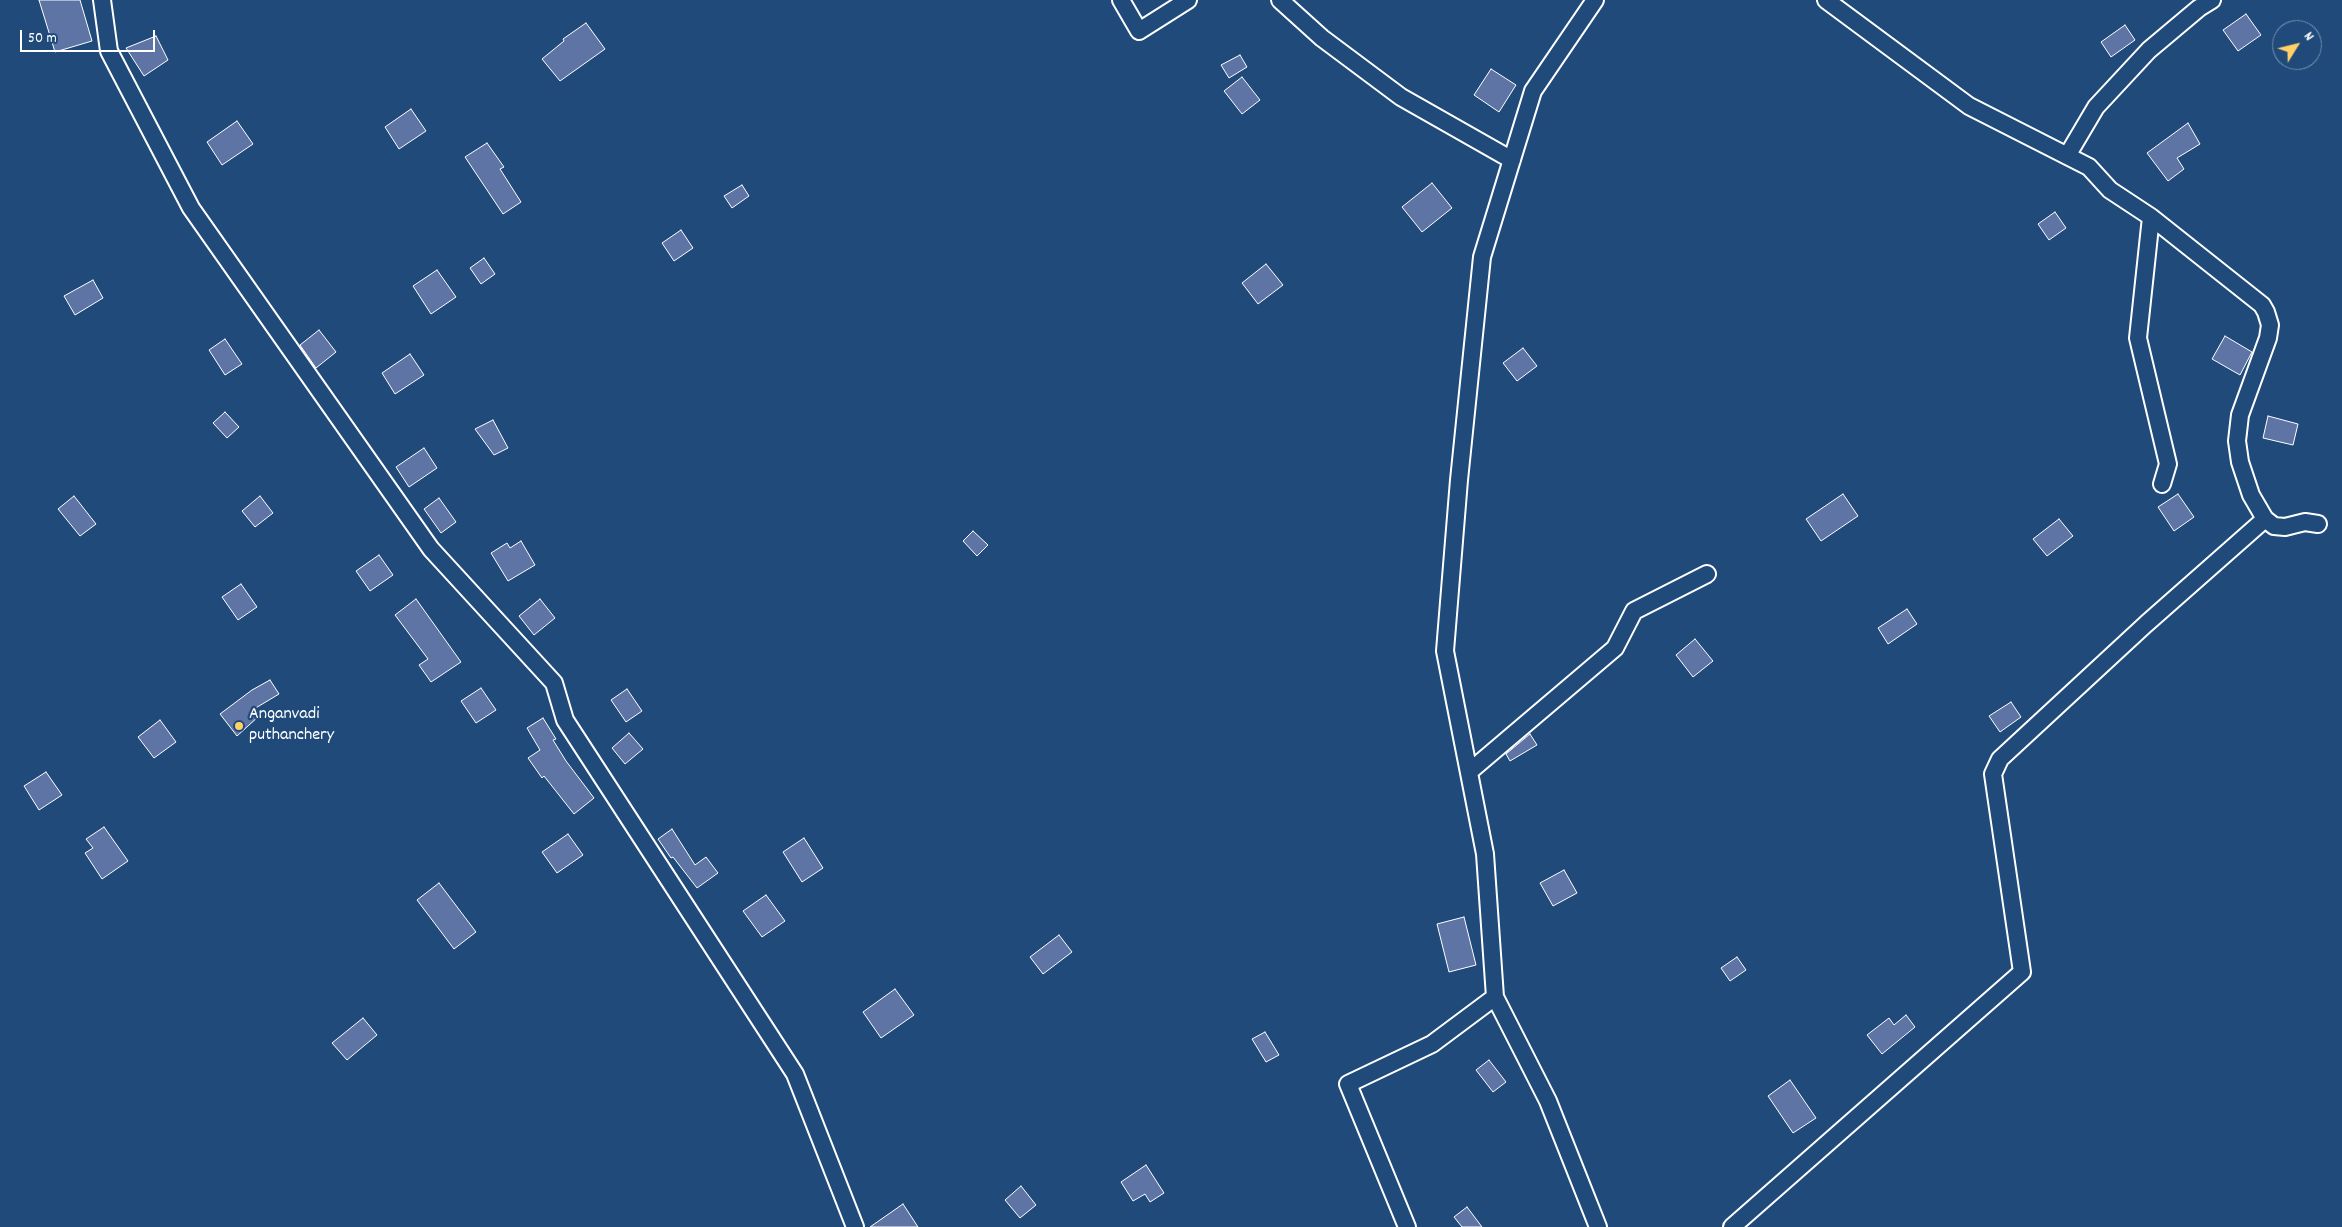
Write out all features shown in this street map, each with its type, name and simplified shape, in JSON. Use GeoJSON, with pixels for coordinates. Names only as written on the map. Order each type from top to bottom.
{"type":"FeatureCollection","features":[{"type":"Feature","properties":{"kind":"street"},"geometry":{"type":"LineString","coordinates":[[102,0],[110,52],[191,208],[431,549],[554,683],[565,720],[795,1074],[855,1227]]}},
{"type":"Feature","properties":{"kind":"street"},"geometry":{"type":"LineString","coordinates":[[1122,0],[1139,31],[1188,0]]}},
{"type":"Feature","properties":{"kind":"street"},"geometry":{"type":"LineString","coordinates":[[1280,0],[1322,38],[1401,97],[1512,160]]}},
{"type":"Feature","properties":{"kind":"street"},"geometry":{"type":"LineString","coordinates":[[1595,0],[1533,91],[1482,257],[1459,480],[1445,651],[1485,854],[1494,997],[1548,1101],[1598,1227]]}},
{"type":"Feature","properties":{"kind":"street"},"geometry":{"type":"LineString","coordinates":[[1826,0],[1969,106],[2088,167],[2110,190],[2152,217],[2246,292],[2266,312],[2270,325],[2268,338],[2240,415],[2237,441],[2240,462],[2251,495],[2265,519],[2274,526],[2285,527],[2305,522],[2318,524]]}},
{"type":"Feature","properties":{"kind":"street"},"geometry":{"type":"LineString","coordinates":[[2067,156],[2096,106],[2149,50],[2198,8],[2212,0]]}},
{"type":"Feature","properties":{"kind":"street"},"geometry":{"type":"LineString","coordinates":[[2152,217],[2138,338],[2168,464],[2162,484]]}},
{"type":"Feature","properties":{"kind":"street"},"geometry":{"type":"LineString","coordinates":[[1732,1227],[2022,972],[1994,774],[2000,759],[2131,637],[2265,519]]}},
{"type":"Feature","properties":{"kind":"street"},"geometry":{"type":"LineString","coordinates":[[1469,772],[1615,648],[1634,611],[1707,574]]}},
{"type":"Feature","properties":{"kind":"street"},"geometry":{"type":"LineString","coordinates":[[1407,1227],[1348,1084],[1432,1044],[1494,997]]}},
{"type":"Feature","properties":{"kind":"building"},"geometry":{"type":"Polygon","coordinates":[[[39,0],[80,0],[92,41],[55,52],[39,0]]]}},
{"type":"Feature","properties":{"kind":"building"},"geometry":{"type":"Polygon","coordinates":[[[2246,14],[2261,35],[2238,51],[2223,30],[2246,14]]]}},
{"type":"Feature","properties":{"kind":"building"},"geometry":{"type":"Polygon","coordinates":[[[586,23],[605,49],[560,81],[542,59],[564,41],[563,39],[586,23]]]}},
{"type":"Feature","properties":{"kind":"building"},"geometry":{"type":"Polygon","coordinates":[[[2125,25],[2135,40],[2111,57],[2101,42],[2125,25]]]}},
{"type":"Feature","properties":{"kind":"building"},"geometry":{"type":"Polygon","coordinates":[[[156,36],[168,60],[144,76],[126,48],[156,36]]]}},
{"type":"Feature","properties":{"kind":"building"},"geometry":{"type":"Polygon","coordinates":[[[1240,55],[1247,67],[1229,78],[1221,65],[1240,55]]]}},
{"type":"Feature","properties":{"kind":"building"},"geometry":{"type":"Polygon","coordinates":[[[1491,69],[1516,85],[1499,112],[1474,95],[1491,69]]]}},
{"type":"Feature","properties":{"kind":"building"},"geometry":{"type":"Polygon","coordinates":[[[1242,77],[1260,100],[1242,114],[1224,91],[1242,77]]]}},
{"type":"Feature","properties":{"kind":"building"},"geometry":{"type":"Polygon","coordinates":[[[411,109],[426,131],[399,149],[385,127],[411,109]]]}},
{"type":"Feature","properties":{"kind":"building"},"geometry":{"type":"Polygon","coordinates":[[[237,121],[253,144],[222,165],[207,142],[237,121]]]}},
{"type":"Feature","properties":{"kind":"building"},"geometry":{"type":"Polygon","coordinates":[[[2188,123],[2200,144],[2177,158],[2184,169],[2168,181],[2147,153],[2188,123]]]}},
{"type":"Feature","properties":{"kind":"building"},"geometry":{"type":"Polygon","coordinates":[[[487,143],[504,167],[500,169],[521,202],[503,214],[465,157],[487,143]]]}},
{"type":"Feature","properties":{"kind":"building"},"geometry":{"type":"Polygon","coordinates":[[[1432,183],[1452,208],[1422,232],[1402,207],[1432,183]]]}},
{"type":"Feature","properties":{"kind":"building"},"geometry":{"type":"Polygon","coordinates":[[[742,185],[749,196],[732,208],[724,196],[742,185]]]}},
{"type":"Feature","properties":{"kind":"building"},"geometry":{"type":"Polygon","coordinates":[[[2055,212],[2066,228],[2049,240],[2038,224],[2055,212]]]}},
{"type":"Feature","properties":{"kind":"building"},"geometry":{"type":"Polygon","coordinates":[[[681,230],[693,248],[674,261],[662,243],[681,230]]]}},
{"type":"Feature","properties":{"kind":"building"},"geometry":{"type":"Polygon","coordinates":[[[484,258],[495,274],[481,284],[470,268],[484,258]]]}},
{"type":"Feature","properties":{"kind":"building"},"geometry":{"type":"Polygon","coordinates":[[[1266,264],[1283,285],[1258,304],[1242,283],[1266,264]]]}},
{"type":"Feature","properties":{"kind":"building"},"geometry":{"type":"Polygon","coordinates":[[[437,270],[456,297],[431,314],[413,286],[437,270]]]}},
{"type":"Feature","properties":{"kind":"building"},"geometry":{"type":"Polygon","coordinates":[[[93,280],[103,298],[75,315],[64,296],[93,280]]]}},
{"type":"Feature","properties":{"kind":"building"},"geometry":{"type":"Polygon","coordinates":[[[319,330],[336,352],[316,368],[300,345],[319,330]]]}},
{"type":"Feature","properties":{"kind":"building"},"geometry":{"type":"Polygon","coordinates":[[[2225,336],[2252,352],[2240,375],[2212,359],[2225,336]]]}},
{"type":"Feature","properties":{"kind":"building"},"geometry":{"type":"Polygon","coordinates":[[[225,339],[242,364],[225,375],[209,350],[225,339]]]}},
{"type":"Feature","properties":{"kind":"building"},"geometry":{"type":"Polygon","coordinates":[[[1523,348],[1537,366],[1517,381],[1503,363],[1523,348]]]}},
{"type":"Feature","properties":{"kind":"building"},"geometry":{"type":"Polygon","coordinates":[[[410,354],[424,375],[395,394],[382,373],[410,354]]]}},
{"type":"Feature","properties":{"kind":"building"},"geometry":{"type":"Polygon","coordinates":[[[225,412],[239,427],[227,438],[213,423],[225,412]]]}},
{"type":"Feature","properties":{"kind":"building"},"geometry":{"type":"Polygon","coordinates":[[[2268,416],[2298,424],[2293,445],[2263,438],[2268,416]]]}},
{"type":"Feature","properties":{"kind":"building"},"geometry":{"type":"Polygon","coordinates":[[[493,420],[508,448],[494,455],[475,429],[493,420]]]}},
{"type":"Feature","properties":{"kind":"building"},"geometry":{"type":"Polygon","coordinates":[[[424,448],[437,468],[409,487],[396,467],[424,448]]]}},
{"type":"Feature","properties":{"kind":"building"},"geometry":{"type":"Polygon","coordinates":[[[1843,494],[1858,516],[1821,541],[1806,519],[1843,494]]]}},
{"type":"Feature","properties":{"kind":"building"},"geometry":{"type":"Polygon","coordinates":[[[2178,494],[2194,517],[2174,531],[2158,507],[2178,494]]]}},
{"type":"Feature","properties":{"kind":"building"},"geometry":{"type":"Polygon","coordinates":[[[74,496],[96,524],[80,536],[58,509],[74,496]]]}},
{"type":"Feature","properties":{"kind":"building"},"geometry":{"type":"Polygon","coordinates":[[[260,496],[273,513],[255,527],[242,511],[260,496]]]}},
{"type":"Feature","properties":{"kind":"building"},"geometry":{"type":"Polygon","coordinates":[[[439,498],[456,522],[441,533],[424,509],[439,498]]]}},
{"type":"Feature","properties":{"kind":"building"},"geometry":{"type":"Polygon","coordinates":[[[2059,519],[2073,536],[2047,556],[2033,539],[2059,519]]]}},
{"type":"Feature","properties":{"kind":"building"},"geometry":{"type":"Polygon","coordinates":[[[973,531],[988,545],[977,556],[963,541],[973,531]]]}},
{"type":"Feature","properties":{"kind":"building"},"geometry":{"type":"Polygon","coordinates":[[[521,541],[535,565],[508,581],[491,553],[507,543],[510,548],[521,541]]]}},
{"type":"Feature","properties":{"kind":"building"},"geometry":{"type":"Polygon","coordinates":[[[379,555],[393,575],[370,591],[356,571],[379,555]]]}},
{"type":"Feature","properties":{"kind":"building"},"geometry":{"type":"Polygon","coordinates":[[[241,584],[257,607],[238,620],[222,597],[241,584]]]}},
{"type":"Feature","properties":{"kind":"building"},"geometry":{"type":"Polygon","coordinates":[[[416,599],[461,662],[431,682],[419,665],[428,659],[395,615],[416,599]]]}},
{"type":"Feature","properties":{"kind":"building"},"geometry":{"type":"Polygon","coordinates":[[[540,599],[555,618],[534,635],[519,616],[540,599]]]}},
{"type":"Feature","properties":{"kind":"building"},"geometry":{"type":"Polygon","coordinates":[[[1907,609],[1917,624],[1888,644],[1878,628],[1907,609]]]}},
{"type":"Feature","properties":{"kind":"building"},"geometry":{"type":"Polygon","coordinates":[[[1695,639],[1713,661],[1693,677],[1676,655],[1695,639]]]}},
{"type":"Feature","properties":{"kind":"building","name":"Anganvadi puthanchery"},"geometry":{"type":"Polygon","coordinates":[[[270,680],[279,694],[254,709],[259,716],[237,736],[220,714],[252,690],[270,680]]]}},
{"type":"Feature","properties":{"kind":"building"},"geometry":{"type":"Polygon","coordinates":[[[481,688],[496,710],[476,723],[461,701],[481,688]]]}},
{"type":"Feature","properties":{"kind":"building"},"geometry":{"type":"Polygon","coordinates":[[[627,689],[642,711],[626,722],[611,700],[627,689]]]}},
{"type":"Feature","properties":{"kind":"building"},"geometry":{"type":"Polygon","coordinates":[[[2011,702],[2021,717],[2000,732],[1989,716],[2011,702]]]}},
{"type":"Feature","properties":{"kind":"building"},"geometry":{"type":"Polygon","coordinates":[[[543,718],[556,739],[553,740],[566,761],[594,798],[574,814],[544,776],[542,778],[528,758],[540,750],[527,728],[543,718]]]}},
{"type":"Feature","properties":{"kind":"building"},"geometry":{"type":"Polygon","coordinates":[[[160,720],[176,742],[154,758],[138,737],[160,720]]]}},
{"type":"Feature","properties":{"kind":"building"},"geometry":{"type":"Polygon","coordinates":[[[629,733],[643,749],[625,764],[612,748],[629,733]]]}},
{"type":"Feature","properties":{"kind":"building"},"geometry":{"type":"Polygon","coordinates":[[[1530,734],[1537,745],[1510,761],[1506,754],[1530,734]]]}},
{"type":"Feature","properties":{"kind":"building"},"geometry":{"type":"Polygon","coordinates":[[[46,772],[62,795],[39,810],[24,786],[46,772]]]}},
{"type":"Feature","properties":{"kind":"building"},"geometry":{"type":"Polygon","coordinates":[[[104,827],[128,861],[102,879],[85,853],[93,848],[86,839],[104,827]]]}},
{"type":"Feature","properties":{"kind":"building"},"geometry":{"type":"Polygon","coordinates":[[[672,829],[695,865],[706,857],[718,873],[697,888],[673,857],[671,858],[658,839],[672,829]]]}},
{"type":"Feature","properties":{"kind":"building"},"geometry":{"type":"Polygon","coordinates":[[[568,834],[583,855],[557,873],[542,852],[568,834]]]}},
{"type":"Feature","properties":{"kind":"building"},"geometry":{"type":"Polygon","coordinates":[[[804,838],[823,868],[802,882],[783,852],[804,838]]]}},
{"type":"Feature","properties":{"kind":"building"},"geometry":{"type":"Polygon","coordinates":[[[1564,870],[1577,893],[1553,906],[1540,883],[1564,870]]]}},
{"type":"Feature","properties":{"kind":"building"},"geometry":{"type":"Polygon","coordinates":[[[439,883],[476,932],[454,949],[417,900],[439,883]]]}},
{"type":"Feature","properties":{"kind":"building"},"geometry":{"type":"Polygon","coordinates":[[[766,895],[785,921],[762,937],[743,911],[766,895]]]}},
{"type":"Feature","properties":{"kind":"building"},"geometry":{"type":"Polygon","coordinates":[[[1464,917],[1476,965],[1449,972],[1437,924],[1464,917]]]}},
{"type":"Feature","properties":{"kind":"building"},"geometry":{"type":"Polygon","coordinates":[[[1059,935],[1072,952],[1043,974],[1030,957],[1059,935]]]}},
{"type":"Feature","properties":{"kind":"building"},"geometry":{"type":"Polygon","coordinates":[[[1737,957],[1746,970],[1730,981],[1721,968],[1737,957]]]}},
{"type":"Feature","properties":{"kind":"building"},"geometry":{"type":"Polygon","coordinates":[[[895,989],[914,1015],[881,1038],[863,1012],[895,989]]]}},
{"type":"Feature","properties":{"kind":"building"},"geometry":{"type":"Polygon","coordinates":[[[1906,1015],[1915,1027],[1882,1054],[1867,1035],[1889,1018],[1894,1025],[1906,1015]]]}},
{"type":"Feature","properties":{"kind":"building"},"geometry":{"type":"Polygon","coordinates":[[[363,1018],[377,1035],[347,1060],[332,1043],[363,1018]]]}},
{"type":"Feature","properties":{"kind":"building"},"geometry":{"type":"Polygon","coordinates":[[[1265,1032],[1279,1055],[1266,1062],[1252,1039],[1265,1032]]]}},
{"type":"Feature","properties":{"kind":"building"},"geometry":{"type":"Polygon","coordinates":[[[1489,1060],[1506,1082],[1493,1092],[1476,1070],[1489,1060]]]}},
{"type":"Feature","properties":{"kind":"building"},"geometry":{"type":"Polygon","coordinates":[[[1790,1080],[1816,1118],[1793,1133],[1768,1096],[1790,1080]]]}},
{"type":"Feature","properties":{"kind":"building"},"geometry":{"type":"Polygon","coordinates":[[[1146,1165],[1164,1193],[1150,1202],[1145,1194],[1133,1201],[1121,1182],[1146,1165]]]}},
{"type":"Feature","properties":{"kind":"building"},"geometry":{"type":"Polygon","coordinates":[[[1021,1186],[1036,1205],[1020,1218],[1005,1200],[1021,1186]]]}},
{"type":"Feature","properties":{"kind":"building"},"geometry":{"type":"Polygon","coordinates":[[[903,1204],[918,1227],[870,1227],[903,1204]]]}},
{"type":"Feature","properties":{"kind":"building"},"geometry":{"type":"Polygon","coordinates":[[[1467,1207],[1482,1227],[1462,1227],[1454,1217],[1467,1207]]]}},
{"type":"Feature","properties":{"kind":"place","name":"Anganvadi puthanchery"},"geometry":{"type":"Point","coordinates":[239,726]}}]}
